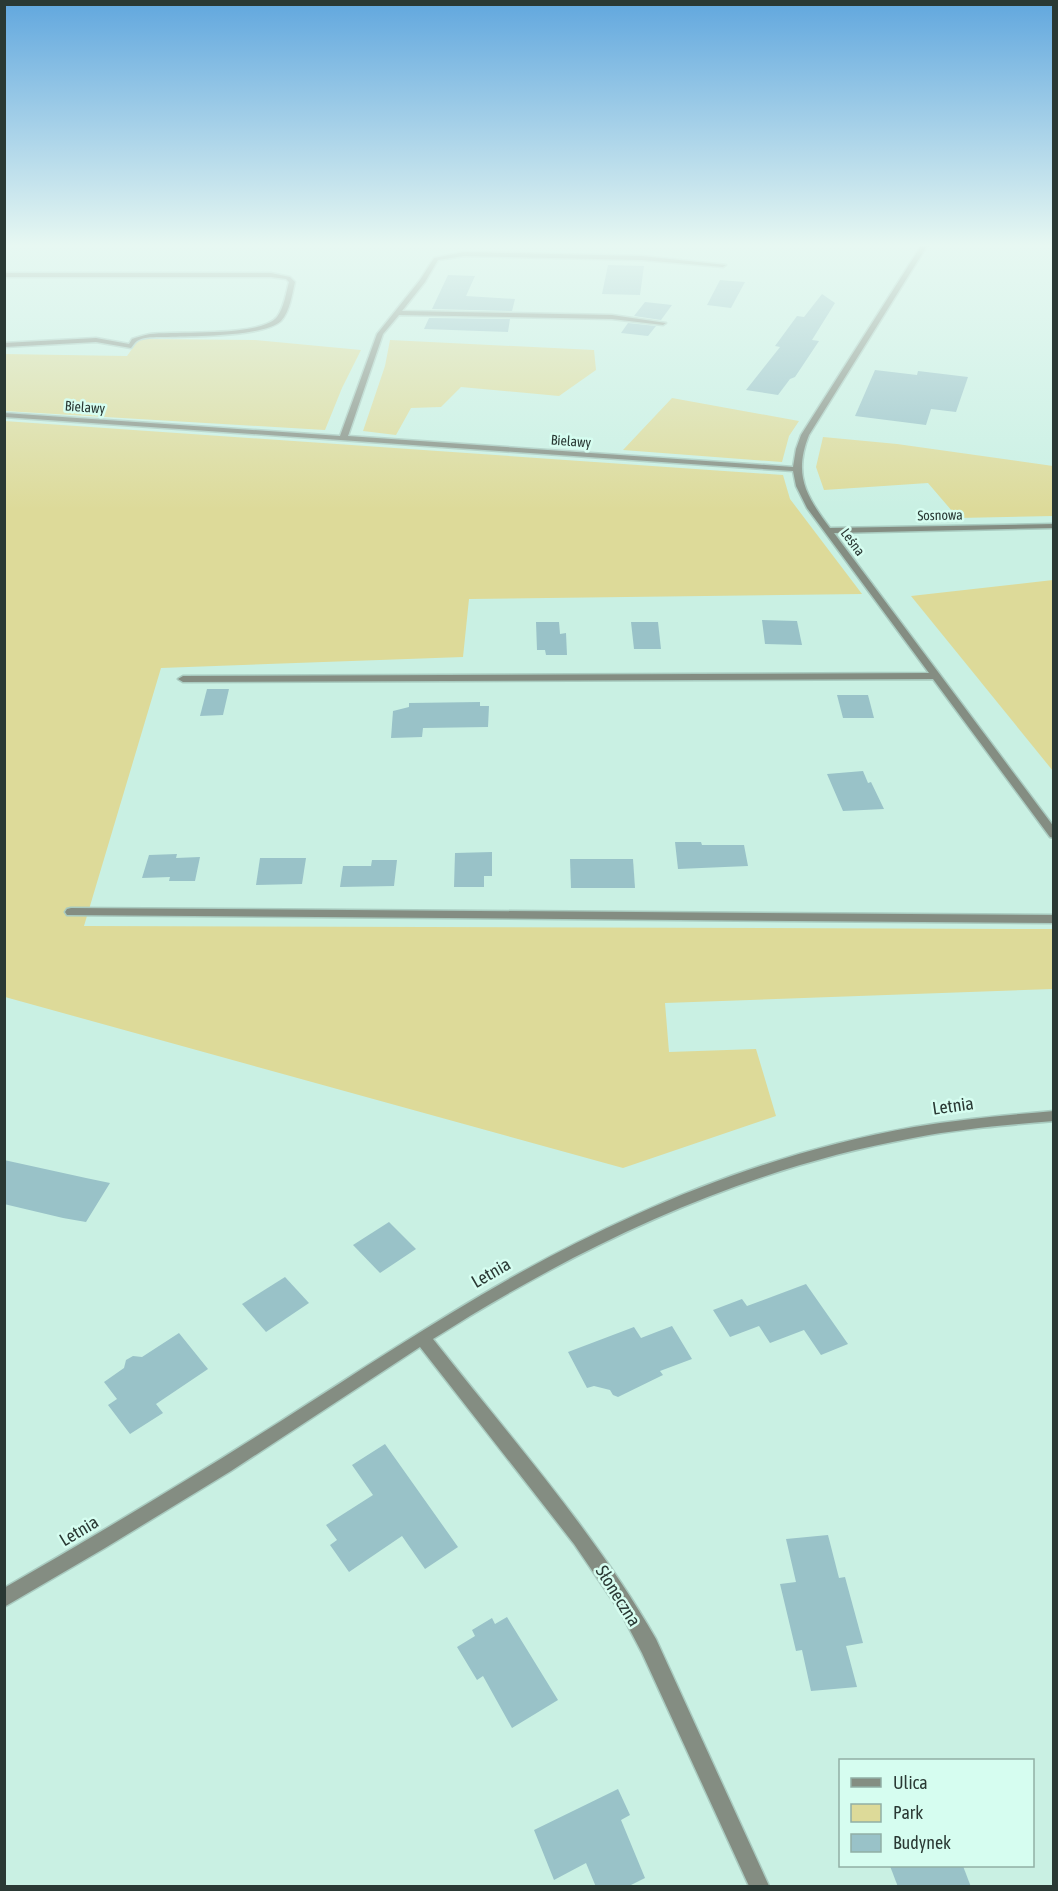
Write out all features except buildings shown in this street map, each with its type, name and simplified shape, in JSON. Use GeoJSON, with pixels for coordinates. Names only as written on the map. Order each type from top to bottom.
{"type":"FeatureCollection","features":[{"type":"Feature","properties":{"kind":"street"},"geometry":{"type":"LineString","coordinates":[[4,345],[96,340],[131,346],[135,340],[148,336],[177,334]]}},
{"type":"Feature","properties":{"kind":"street"},"geometry":{"type":"LineString","coordinates":[[343,439],[380,334]]}},
{"type":"Feature","properties":{"kind":"street"},"geometry":{"type":"LineString","coordinates":[[796,469],[796,455],[805,435],[868,334]]}},
{"type":"Feature","properties":{"kind":"street","name":"Bielawy"},"geometry":{"type":"LineString","coordinates":[[4,415],[796,469]]}},
{"type":"Feature","properties":{"kind":"street","name":"Leśna"},"geometry":{"type":"LineString","coordinates":[[796,469],[804,496],[828,531],[1053,835]]}},
{"type":"Feature","properties":{"kind":"street","name":"Sosnowa"},"geometry":{"type":"LineString","coordinates":[[828,531],[1053,526]]}},
{"type":"Feature","properties":{"kind":"street"},"geometry":{"type":"LineString","coordinates":[[183,679],[936,676]]}},
{"type":"Feature","properties":{"kind":"street"},"geometry":{"type":"LineString","coordinates":[[71,912],[1053,919]]}},
{"type":"Feature","properties":{"kind":"street","name":"Letnia"},"geometry":{"type":"LineString","coordinates":[[4,1598],[255,1447],[512,1284],[592,1242],[687,1198],[852,1144],[969,1123],[1053,1116]]}},
{"type":"Feature","properties":{"kind":"street","name":"Słoneczna"},"geometry":{"type":"LineString","coordinates":[[423,1339],[580,1538],[627,1607],[649,1646],[759,1887]]}},
{"type":"Feature","properties":{"kind":"green space"},"geometry":{"type":"Polygon","coordinates":[[[139,339],[255,340],[361,350],[325,430],[5,411],[4,354],[127,356],[139,339]]]}},
{"type":"Feature","properties":{"kind":"green space"},"geometry":{"type":"Polygon","coordinates":[[[390,340],[594,350],[596,370],[559,396],[461,387],[441,407],[411,408],[396,435],[363,431],[385,366],[390,340]]]}},
{"type":"Feature","properties":{"kind":"green space"},"geometry":{"type":"Polygon","coordinates":[[[672,398],[799,421],[789,436],[782,462],[623,450],[672,398]]]}},
{"type":"Feature","properties":{"kind":"green space"},"geometry":{"type":"Polygon","coordinates":[[[4,421],[783,475],[790,499],[862,594],[469,599],[463,657],[161,668],[84,926],[1053,929],[1053,989],[665,1003],[669,1052],[756,1049],[776,1116],[623,1168],[5,997],[4,421]]]}},
{"type":"Feature","properties":{"kind":"green space"},"geometry":{"type":"Polygon","coordinates":[[[823,437],[897,444],[1053,466],[1053,516],[958,518],[928,483],[824,490],[816,467],[823,437]]]}},
{"type":"Feature","properties":{"kind":"green space"},"geometry":{"type":"Polygon","coordinates":[[[1054,580],[1053,771],[911,596],[1054,580]]]}}]}
